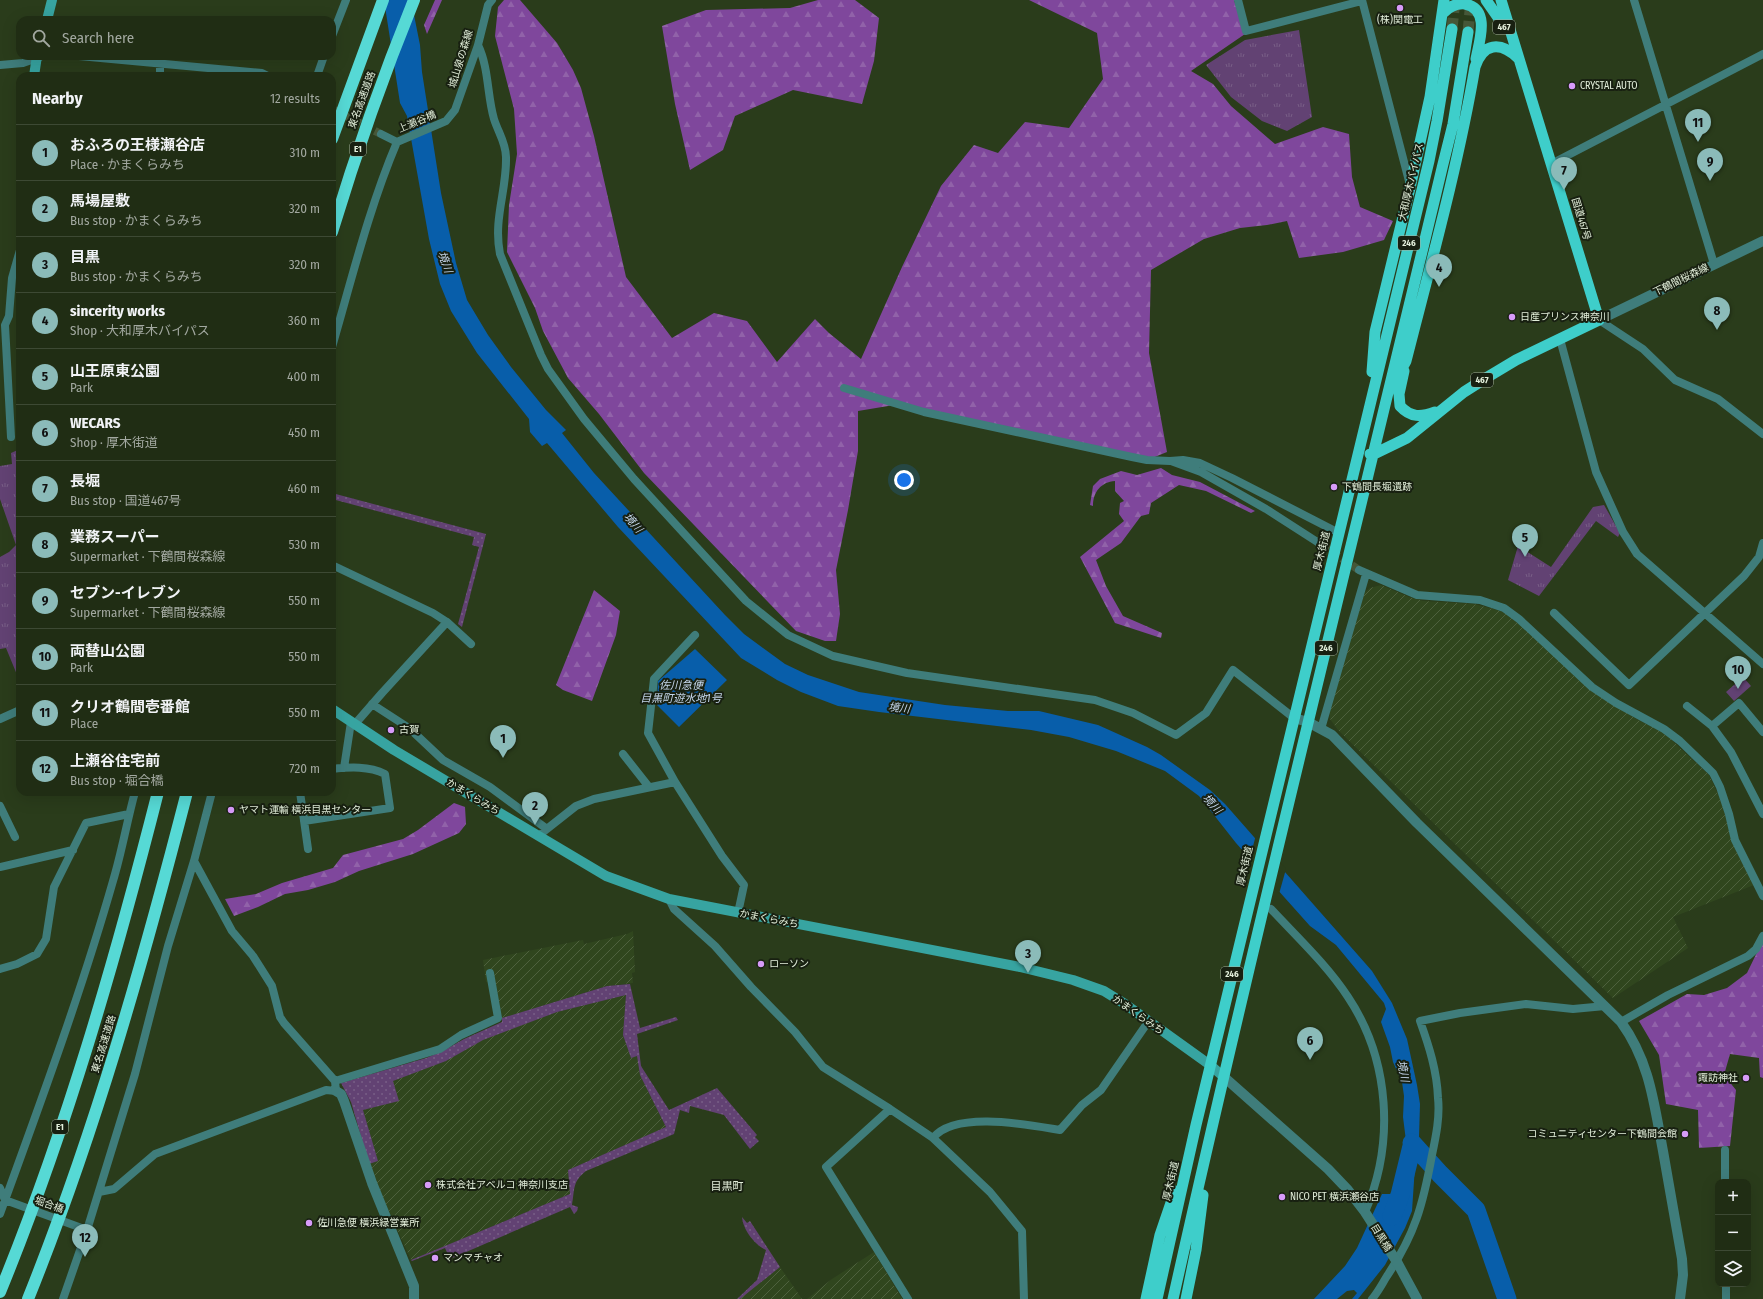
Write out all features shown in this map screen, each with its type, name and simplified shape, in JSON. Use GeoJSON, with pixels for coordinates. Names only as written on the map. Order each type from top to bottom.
{"type":"FeatureCollection","features":[{"type":"Feature","properties":{"kind":"highway","name":"東名高速道路"},"geometry":{"type":"LineString","coordinates":[[336,128],[375,18],[383,0]]}},
{"type":"Feature","properties":{"kind":"highway","name":"東名高速道路"},"geometry":{"type":"LineString","coordinates":[[336,219],[358,146],[387,67],[414,0]]}},
{"type":"Feature","properties":{"kind":"highway"},"geometry":{"type":"LineString","coordinates":[[1368,412],[1375,332],[1410,188],[1430,97],[1444,0]]}},
{"type":"Feature","properties":{"kind":"highway","name":"国道467号"},"geometry":{"type":"LineString","coordinates":[[1486,0],[1505,29],[1518,58]]}},
{"type":"Feature","properties":{"kind":"highway","name":"国道467号"},"geometry":{"type":"LineString","coordinates":[[1501,0],[1599,320]]}},
{"type":"Feature","properties":{"kind":"highway"},"geometry":{"type":"LineString","coordinates":[[1443,13],[1449,8],[1460,4],[1473,7],[1482,18],[1475,67]]}},
{"type":"Feature","properties":{"kind":"highway","name":"大和厚木バイパス"},"geometry":{"type":"LineString","coordinates":[[1358,455],[1429,161],[1439,114],[1452,30]]}},
{"type":"Feature","properties":{"kind":"highway","name":"246"},"geometry":{"type":"LineString","coordinates":[[1174,1299],[1211,1129],[1308,722],[1374,454],[1394,394],[1453,124],[1468,32]]}},
{"type":"Feature","properties":{"kind":"highway","name":"246"},"geometry":{"type":"LineString","coordinates":[[1394,394],[1462,134],[1475,67],[1480,54],[1485,50],[1494,47],[1510,51],[1518,58]]}},
{"type":"Feature","properties":{"kind":"highway","name":"467"},"geometry":{"type":"LineString","coordinates":[[1358,455],[1374,454],[1407,438],[1441,410],[1486,378],[1516,360],[1599,320]]}},
{"type":"Feature","properties":{"kind":"highway"},"geometry":{"type":"LineString","coordinates":[[1394,394],[1400,406],[1411,415],[1425,416],[1441,410]]}},
{"type":"Feature","properties":{"kind":"highway","name":"厚木街道"},"geometry":{"type":"LineString","coordinates":[[1157,1299],[1210,1065],[1358,455]]}},
{"type":"Feature","properties":{"kind":"highway","name":"東名高速道路"},"geometry":{"type":"LineString","coordinates":[[0,1292],[44,1175],[113,960],[157,796]]}},
{"type":"Feature","properties":{"kind":"highway","name":"東名高速道路"},"geometry":{"type":"LineString","coordinates":[[28,1299],[69,1190],[103,1088],[139,970],[186,796]]}},
{"type":"Feature","properties":{"kind":"highway","name":"246"},"geometry":{"type":"LineString","coordinates":[[1146,1299],[1160,1235],[1196,1125]]}},
{"type":"Feature","properties":{"kind":"highway","name":"246"},"geometry":{"type":"LineString","coordinates":[[1186,1299],[1196,1250],[1211,1129]]}},
{"type":"Feature","properties":{"kind":"main road"},"geometry":{"type":"LineString","coordinates":[[48,16],[52,0]]}},
{"type":"Feature","properties":{"kind":"main road"},"geometry":{"type":"LineString","coordinates":[[35,72],[37,60]]}},
{"type":"Feature","properties":{"kind":"main road","name":"かまくらみち"},"geometry":{"type":"LineString","coordinates":[[336,712],[394,750],[606,876],[669,899],[1046,973],[1104,991],[1125,1004],[1148,1022],[1210,1065],[1224,1077]]}},
{"type":"Feature","properties":{"kind":"street"},"geometry":{"type":"LineString","coordinates":[[336,26],[346,0]]}},
{"type":"Feature","properties":{"kind":"street","name":"城山泉の森線"},"geometry":{"type":"LineString","coordinates":[[446,121],[455,110],[478,45],[488,5],[492,0]]}},
{"type":"Feature","properties":{"kind":"street"},"geometry":{"type":"LineString","coordinates":[[1238,0],[1246,31],[1362,1],[1410,188]]}},
{"type":"Feature","properties":{"kind":"street"},"geometry":{"type":"LineString","coordinates":[[1634,0],[1714,264]]}},
{"type":"Feature","properties":{"kind":"street"},"geometry":{"type":"LineString","coordinates":[[478,45],[484,57],[494,118],[502,139],[506,156],[498,227],[499,247],[545,362],[584,418],[634,479],[746,601],[788,636],[833,656],[907,673],[1076,696],[1095,700],[1133,714],[1176,735],[1206,713],[1233,670],[1294,718],[1308,722],[1332,736],[1418,823],[1621,1022],[1639,1051],[1650,1083],[1682,1259],[1680,1299]]}},
{"type":"Feature","properties":{"kind":"street"},"geometry":{"type":"LineString","coordinates":[[1551,164],[1763,54]]}},
{"type":"Feature","properties":{"kind":"street"},"geometry":{"type":"LineString","coordinates":[[0,66],[23,63],[30,60]]}},
{"type":"Feature","properties":{"kind":"street"},"geometry":{"type":"LineString","coordinates":[[119,60],[251,72]]}},
{"type":"Feature","properties":{"kind":"street"},"geometry":{"type":"LineString","coordinates":[[318,72],[323,60]]}},
{"type":"Feature","properties":{"kind":"street"},"geometry":{"type":"LineString","coordinates":[[160,64],[160,72]]}},
{"type":"Feature","properties":{"kind":"street","name":"上瀬谷橋"},"geometry":{"type":"LineString","coordinates":[[396,142],[446,121]]}},
{"type":"Feature","properties":{"kind":"street"},"geometry":{"type":"LineString","coordinates":[[336,333],[361,247],[388,162],[396,142],[382,134]]}},
{"type":"Feature","properties":{"kind":"street","name":"下鶴間桜森線"},"geometry":{"type":"LineString","coordinates":[[1599,320],[1763,241]]}},
{"type":"Feature","properties":{"kind":"street"},"geometry":{"type":"LineString","coordinates":[[11,437],[2,326],[9,316],[12,278],[16,264]]}},
{"type":"Feature","properties":{"kind":"street"},"geometry":{"type":"LineString","coordinates":[[1599,320],[1643,349],[1675,380],[1718,399],[1762,432]]}},
{"type":"Feature","properties":{"kind":"street"},"geometry":{"type":"LineString","coordinates":[[1560,339],[1596,472],[1625,536],[1638,554],[1763,664]]}},
{"type":"Feature","properties":{"kind":"street"},"geometry":{"type":"LineString","coordinates":[[844,388],[924,412],[1132,457],[1170,461],[1183,460],[1200,463],[1339,533]]}},
{"type":"Feature","properties":{"kind":"street"},"geometry":{"type":"LineString","coordinates":[[1170,461],[1201,472],[1266,509],[1322,545]]}},
{"type":"Feature","properties":{"kind":"street"},"geometry":{"type":"LineString","coordinates":[[1554,613],[1629,686],[1744,576],[1759,557],[1763,543]]}},
{"type":"Feature","properties":{"kind":"street"},"geometry":{"type":"LineString","coordinates":[[336,567],[433,613],[447,622],[471,644]]}},
{"type":"Feature","properties":{"kind":"street"},"geometry":{"type":"LineString","coordinates":[[1321,729],[1363,572],[1417,595],[1480,600],[1504,608],[1519,619],[1592,687],[1616,703],[1664,730],[1680,742],[1713,773],[1720,787],[1729,814],[1735,840],[1763,896]]}},
{"type":"Feature","properties":{"kind":"street"},"geometry":{"type":"LineString","coordinates":[[344,768],[353,723],[447,622]]}},
{"type":"Feature","properties":{"kind":"street"},"geometry":{"type":"LineString","coordinates":[[695,635],[654,679],[648,733],[675,782],[722,856],[744,885],[738,913]]}},
{"type":"Feature","properties":{"kind":"street"},"geometry":{"type":"LineString","coordinates":[[1712,726],[1739,703],[1763,732]]}},
{"type":"Feature","properties":{"kind":"street"},"geometry":{"type":"LineString","coordinates":[[372,704],[409,728],[443,760],[490,787],[547,829]]}},
{"type":"Feature","properties":{"kind":"street"},"geometry":{"type":"LineString","coordinates":[[1687,706],[1712,726],[1731,752],[1763,814]]}},
{"type":"Feature","properties":{"kind":"street"},"geometry":{"type":"LineString","coordinates":[[0,718],[16,712]]}},
{"type":"Feature","properties":{"kind":"street"},"geometry":{"type":"LineString","coordinates":[[623,754],[649,787]]}},
{"type":"Feature","properties":{"kind":"street"},"geometry":{"type":"LineString","coordinates":[[304,821],[390,808],[385,774],[375,769],[336,769]]}},
{"type":"Feature","properties":{"kind":"street"},"geometry":{"type":"LineString","coordinates":[[538,836],[576,806],[594,799],[675,782]]}},
{"type":"Feature","properties":{"kind":"street"},"geometry":{"type":"LineString","coordinates":[[0,1214],[8,1201],[94,944],[114,880],[134,796]]}},
{"type":"Feature","properties":{"kind":"street"},"geometry":{"type":"LineString","coordinates":[[63,1299],[83,1229],[99,1192],[135,1074],[168,946],[194,861],[211,796]]}},
{"type":"Feature","properties":{"kind":"street"},"geometry":{"type":"LineString","coordinates":[[301,796],[308,849]]}},
{"type":"Feature","properties":{"kind":"street"},"geometry":{"type":"LineString","coordinates":[[0,806],[15,836]]}},
{"type":"Feature","properties":{"kind":"street"},"geometry":{"type":"LineString","coordinates":[[0,969],[17,964],[37,954],[46,939],[54,887],[86,823],[129,814]]}},
{"type":"Feature","properties":{"kind":"street"},"geometry":{"type":"LineString","coordinates":[[0,867],[73,850]]}},
{"type":"Feature","properties":{"kind":"street"},"geometry":{"type":"LineString","coordinates":[[194,861],[232,931],[253,956],[272,986],[280,1017],[341,1094],[372,1183],[414,1286],[414,1299]]}},
{"type":"Feature","properties":{"kind":"street"},"geometry":{"type":"LineString","coordinates":[[669,899],[674,909],[715,946],[751,987],[795,1032],[823,1067],[933,1138],[990,1192],[1022,1231],[1024,1299]]}},
{"type":"Feature","properties":{"kind":"street"},"geometry":{"type":"LineString","coordinates":[[1271,909],[1348,996],[1361,1020],[1372,1046],[1379,1069],[1384,1119],[1382,1159],[1366,1214]]}},
{"type":"Feature","properties":{"kind":"street"},"geometry":{"type":"LineString","coordinates":[[1621,1022],[1668,995],[1748,956],[1756,948],[1763,936]]}},
{"type":"Feature","properties":{"kind":"street"},"geometry":{"type":"LineString","coordinates":[[99,1192],[114,1189],[155,1154],[336,1086],[440,1049],[460,1035],[498,1018],[490,973]]}},
{"type":"Feature","properties":{"kind":"street"},"geometry":{"type":"LineString","coordinates":[[1372,1299],[1396,1261],[1415,1225],[1424,1197],[1432,1157],[1438,1120],[1438,1098],[1430,1046],[1420,1021],[1460,1013],[1526,1004],[1573,1009],[1604,1006]]}},
{"type":"Feature","properties":{"kind":"street"},"geometry":{"type":"LineString","coordinates":[[933,1138],[939,1131],[970,1122],[1006,1122],[1060,1130],[1082,1105],[1101,1090],[1148,1022]]}},
{"type":"Feature","properties":{"kind":"street","name":"目黒橋"},"geometry":{"type":"LineString","coordinates":[[1224,1077],[1328,1169],[1348,1190],[1366,1214],[1396,1261],[1417,1299]]}},
{"type":"Feature","properties":{"kind":"street"},"geometry":{"type":"LineString","coordinates":[[890,1109],[826,1167],[908,1299]]}},
{"type":"Feature","properties":{"kind":"street"},"geometry":{"type":"LineString","coordinates":[[1725,1150],[1725,1179]]}},
{"type":"Feature","properties":{"kind":"street"},"geometry":{"type":"LineString","coordinates":[[0,1188],[8,1201]]}},
{"type":"Feature","properties":{"kind":"street","name":"堀合橋"},"geometry":{"type":"LineString","coordinates":[[8,1201],[83,1229]]}},
{"type":"Feature","properties":{"kind":"street"},"geometry":{"type":"LineString","coordinates":[[1726,1287],[1726,1299]]}},
{"type":"Feature","properties":{"kind":"shaded area"},"geometry":{"type":"Polygon","coordinates":[[[1381,585],[1409,597],[1423,601],[1474,604],[1501,611],[1519,623],[1604,699],[1638,720],[1663,732],[1709,775],[1719,796],[1739,857],[1754,885],[1673,917],[1688,948],[1613,998],[1338,730],[1330,719],[1329,707],[1365,592],[1370,588],[1381,585]]]}},
{"type":"Feature","properties":{"kind":"shaded area"},"geometry":{"type":"Polygon","coordinates":[[[633,931],[635,972],[632,973],[633,983],[606,986],[502,1018],[495,980],[486,982],[483,960],[583,940],[584,944],[627,934],[633,931]]]}},
{"type":"Feature","properties":{"kind":"shaded area"},"geometry":{"type":"Polygon","coordinates":[[[626,995],[623,1035],[631,1058],[637,1056],[640,1075],[666,1127],[568,1170],[570,1194],[411,1260],[369,1164],[378,1161],[363,1110],[398,1101],[393,1081],[446,1061],[482,1040],[557,1012],[626,995]]]}},
{"type":"Feature","properties":{"kind":"shaded area"},"geometry":{"type":"Polygon","coordinates":[[[874,1252],[902,1299],[807,1299],[832,1279],[874,1252]]]}},
{"type":"Feature","properties":{"kind":"shaded area"},"geometry":{"type":"Polygon","coordinates":[[[780,1267],[802,1299],[740,1299],[780,1267]]]}},
{"type":"Feature","properties":{"kind":"green space"},"geometry":{"type":"Polygon","coordinates":[[[435,0],[442,0],[427,34],[424,25],[435,0]]]}},
{"type":"Feature","properties":{"kind":"green space"},"geometry":{"type":"Polygon","coordinates":[[[504,0],[520,0],[557,43],[573,70],[581,88],[594,136],[626,277],[672,338],[714,313],[747,321],[777,362],[815,319],[829,333],[861,359],[902,267],[941,186],[974,145],[998,153],[1025,122],[1069,128],[1103,79],[1097,33],[1029,0],[1234,0],[1245,34],[1191,71],[1213,84],[1231,106],[1275,144],[1323,127],[1349,134],[1352,177],[1360,207],[1393,221],[1384,240],[1343,252],[1299,258],[1287,221],[1240,228],[1204,239],[1151,270],[1149,353],[1167,452],[1147,460],[894,405],[858,411],[858,451],[836,570],[840,614],[836,641],[825,641],[796,631],[644,473],[599,414],[568,378],[543,331],[535,308],[507,252],[509,205],[517,154],[514,109],[495,36],[498,7],[504,0]]]}},
{"type":"Feature","properties":{"kind":"green space"},"geometry":{"type":"Polygon","coordinates":[[[818,0],[855,0],[879,18],[874,61],[862,104],[793,90],[735,116],[723,150],[690,170],[675,104],[662,26],[706,10],[790,8],[818,0]]]}},
{"type":"Feature","properties":{"kind":"green space"},"geometry":{"type":"Polygon","coordinates":[[[1299,30],[1312,117],[1287,131],[1262,121],[1231,97],[1206,65],[1245,40],[1299,30]]]}},
{"type":"Feature","properties":{"kind":"green space"},"geometry":{"type":"Polygon","coordinates":[[[16,451],[16,545],[0,499],[0,466],[12,464],[11,453],[16,451]]]}},
{"type":"Feature","properties":{"kind":"green space"},"geometry":{"type":"Polygon","coordinates":[[[1161,468],[1172,475],[1200,482],[1255,511],[1251,513],[1206,491],[1179,485],[1151,503],[1149,514],[1141,516],[1121,543],[1096,560],[1106,586],[1123,616],[1162,633],[1161,638],[1115,623],[1080,557],[1124,521],[1119,514],[1120,503],[1124,501],[1115,491],[1115,481],[1106,483],[1096,492],[1093,506],[1090,505],[1093,486],[1100,479],[1121,471],[1137,475],[1161,468]]]}},
{"type":"Feature","properties":{"kind":"green space"},"geometry":{"type":"Polygon","coordinates":[[[336,494],[486,534],[462,627],[458,624],[479,547],[472,545],[474,537],[336,500],[336,494]]]}},
{"type":"Feature","properties":{"kind":"green space"},"geometry":{"type":"Polygon","coordinates":[[[1604,505],[1620,533],[1618,537],[1596,521],[1539,596],[1508,580],[1518,546],[1551,567],[1593,507],[1604,505]]]}},
{"type":"Feature","properties":{"kind":"green space"},"geometry":{"type":"Polygon","coordinates":[[[16,545],[16,672],[6,648],[0,649],[0,557],[9,552],[16,545]]]}},
{"type":"Feature","properties":{"kind":"green space"},"geometry":{"type":"Polygon","coordinates":[[[594,590],[620,611],[616,635],[592,701],[563,690],[556,685],[594,590]]]}},
{"type":"Feature","properties":{"kind":"green space"},"geometry":{"type":"Polygon","coordinates":[[[1743,677],[1751,686],[1734,701],[1726,692],[1743,677]]]}},
{"type":"Feature","properties":{"kind":"green space"},"geometry":{"type":"Polygon","coordinates":[[[454,803],[465,807],[466,824],[459,833],[413,854],[359,871],[335,882],[308,890],[285,894],[258,907],[234,916],[225,899],[256,894],[282,883],[333,868],[343,855],[403,839],[418,830],[454,803]]]}},
{"type":"Feature","properties":{"kind":"green space"},"geometry":{"type":"Polygon","coordinates":[[[1763,940],[1763,1078],[1760,1077],[1759,1058],[1730,1054],[1724,1075],[1736,1090],[1730,1146],[1699,1148],[1698,1110],[1666,1104],[1659,1055],[1639,1021],[1687,994],[1704,995],[1727,988],[1747,973],[1763,940]]]}},
{"type":"Feature","properties":{"kind":"green space"},"geometry":{"type":"Polygon","coordinates":[[[630,984],[640,1028],[676,1017],[678,1020],[637,1034],[641,1066],[669,1110],[717,1088],[757,1135],[755,1137],[759,1141],[750,1149],[724,1115],[690,1106],[689,1113],[680,1110],[674,1134],[586,1171],[576,1182],[572,1205],[578,1207],[574,1214],[570,1207],[450,1259],[445,1248],[412,1261],[411,1260],[570,1194],[568,1170],[666,1127],[640,1075],[637,1056],[631,1058],[623,1035],[626,995],[557,1012],[483,1040],[446,1061],[393,1081],[399,1101],[363,1110],[378,1161],[369,1164],[351,1102],[341,1083],[426,1058],[502,1022],[502,1018],[607,986],[630,984]]]}},
{"type":"Feature","properties":{"kind":"green space"},"geometry":{"type":"Polygon","coordinates":[[[742,1217],[747,1223],[750,1221],[780,1267],[740,1299],[737,1299],[757,1280],[766,1250],[758,1245],[747,1232],[742,1217]]]}},
{"type":"Feature","properties":{"kind":"water"},"geometry":{"type":"Polygon","coordinates":[[[384,0],[411,0],[420,45],[422,72],[441,193],[456,263],[467,300],[488,335],[511,367],[546,410],[566,430],[562,433],[594,473],[744,634],[785,664],[808,675],[859,692],[945,705],[1008,711],[1039,711],[1098,725],[1147,747],[1161,755],[1210,790],[1225,804],[1372,971],[1392,1003],[1407,1039],[1420,1104],[1419,1138],[1415,1166],[1412,1211],[1405,1228],[1385,1265],[1358,1299],[1352,1299],[1357,1293],[1354,1290],[1347,1291],[1337,1299],[1314,1299],[1345,1266],[1357,1248],[1382,1194],[1391,1194],[1404,1190],[1407,1149],[1403,1117],[1404,1096],[1402,1082],[1393,1062],[1390,1047],[1381,1022],[1386,1009],[1384,1003],[1336,945],[1310,926],[1236,843],[1199,796],[1165,771],[1116,751],[1069,737],[1031,730],[838,706],[801,692],[777,680],[741,658],[618,527],[547,443],[542,446],[530,432],[529,419],[477,353],[451,311],[440,284],[429,239],[407,116],[400,103],[384,0]]]}},
{"type":"Feature","properties":{"kind":"water","name":"佐川急便 目黒町遊水地1号"},"geometry":{"type":"Polygon","coordinates":[[[695,649],[727,680],[679,727],[657,705],[658,681],[695,649]]]}},
{"type":"Feature","properties":{"kind":"pier"},"geometry":{"type":"Polygon","coordinates":[[[1256,835],[1286,869],[1279,894],[1249,861],[1256,835]]]}},
{"type":"Feature","properties":{"kind":"waterway"},"geometry":{"type":"LineString","coordinates":[[1412,1143],[1476,1210],[1507,1299]]}},
{"type":"Feature","properties":{"kind":"waterway","name":"境川"},"geometry":{"type":"LineString","coordinates":[[1392,1216],[1400,1195],[1412,1146]]}},
{"type":"Feature","properties":{"kind":"tunnel"},"geometry":{"type":"LineString","coordinates":[[1452,29],[1455,0]]}},
{"type":"Feature","properties":{"kind":"tunnel"},"geometry":{"type":"LineString","coordinates":[[1468,32],[1471,0]]}},
{"type":"Feature","properties":{"kind":"tunnel"},"geometry":{"type":"LineString","coordinates":[[336,111],[381,134]]}},
{"type":"Feature","properties":{"kind":"tunnel"},"geometry":{"type":"LineString","coordinates":[[1322,545],[1359,570]]}},
{"type":"Feature","properties":{"kind":"place","name":"(株)関電工"},"geometry":{"type":"Point","coordinates":[1400,8]}},
{"type":"Feature","properties":{"kind":"place","name":"CRYSTAL AUTO"},"geometry":{"type":"Point","coordinates":[1572,86]}},
{"type":"Feature","properties":{"kind":"place","name":"クリオ鶴間壱番館"},"geometry":{"type":"Point","coordinates":[1698,142]}},
{"type":"Feature","properties":{"kind":"place","name":"セブン-イレブン"},"geometry":{"type":"Point","coordinates":[1710,181]}},
{"type":"Feature","properties":{"kind":"place","name":"長堀"},"geometry":{"type":"Point","coordinates":[1564,190]}},
{"type":"Feature","properties":{"kind":"place","name":"sincerity works"},"geometry":{"type":"Point","coordinates":[1439,287]}},
{"type":"Feature","properties":{"kind":"place","name":"日産プリンス神奈川"},"geometry":{"type":"Point","coordinates":[1512,317]}},
{"type":"Feature","properties":{"kind":"place","name":"業務スーパー"},"geometry":{"type":"Point","coordinates":[1717,330]}},
{"type":"Feature","properties":{"kind":"place","name":"下鶴間長堀遺跡"},"geometry":{"type":"Point","coordinates":[1334,487]}},
{"type":"Feature","properties":{"kind":"place","name":"山王原東公園"},"geometry":{"type":"Point","coordinates":[1525,557]}},
{"type":"Feature","properties":{"kind":"place","name":"両替山公園"},"geometry":{"type":"Point","coordinates":[1738,689]}},
{"type":"Feature","properties":{"kind":"place","name":"古賀"},"geometry":{"type":"Point","coordinates":[391,730]}},
{"type":"Feature","properties":{"kind":"place","name":"おふろの王様瀬谷店"},"geometry":{"type":"Point","coordinates":[503,758]}},
{"type":"Feature","properties":{"kind":"place","name":"ヤマト運輸 横浜目黒センター"},"geometry":{"type":"Point","coordinates":[231,810]}},
{"type":"Feature","properties":{"kind":"place","name":"馬場屋敷"},"geometry":{"type":"Point","coordinates":[535,825]}},
{"type":"Feature","properties":{"kind":"place","name":"ローソン"},"geometry":{"type":"Point","coordinates":[761,964]}},
{"type":"Feature","properties":{"kind":"place","name":"目黒"},"geometry":{"type":"Point","coordinates":[1028,973]}},
{"type":"Feature","properties":{"kind":"place","name":"WECARS"},"geometry":{"type":"Point","coordinates":[1310,1060]}},
{"type":"Feature","properties":{"kind":"place","name":"諏訪神社"},"geometry":{"type":"Point","coordinates":[1746,1078]}},
{"type":"Feature","properties":{"kind":"place","name":"コミュニティセンター下鶴間会館"},"geometry":{"type":"Point","coordinates":[1685,1134]}},
{"type":"Feature","properties":{"kind":"place","name":"株式会社アベルコ 神奈川支店"},"geometry":{"type":"Point","coordinates":[428,1185]}},
{"type":"Feature","properties":{"kind":"place","name":"NICO PET 横浜瀬谷店"},"geometry":{"type":"Point","coordinates":[1282,1197]}},
{"type":"Feature","properties":{"kind":"place","name":"佐川急便 横浜緑営業所"},"geometry":{"type":"Point","coordinates":[309,1223]}},
{"type":"Feature","properties":{"kind":"place","name":"上瀬谷住宅前"},"geometry":{"type":"Point","coordinates":[85,1257]}},
{"type":"Feature","properties":{"kind":"place","name":"マンマチャオ"},"geometry":{"type":"Point","coordinates":[435,1258]}},
{"type":"Feature","properties":{"kind":"district","name":"目黒町"},"geometry":{"type":"Point","coordinates":[727,1186]}}]}
